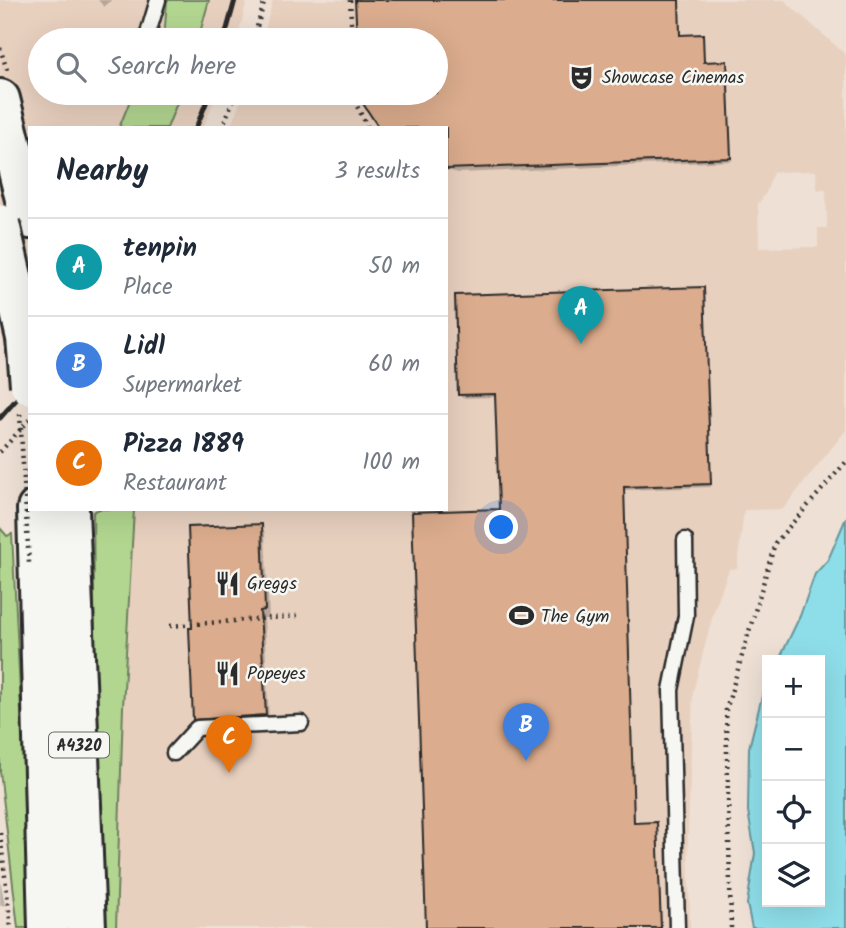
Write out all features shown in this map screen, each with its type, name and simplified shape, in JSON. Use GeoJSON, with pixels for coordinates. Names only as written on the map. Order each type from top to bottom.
{"type":"FeatureCollection","features":[{"type":"Feature","properties":{"kind":"main road"},"geometry":{"type":"LineString","coordinates":[[0,99],[28,211]]}},
{"type":"Feature","properties":{"kind":"main road"},"geometry":{"type":"LineString","coordinates":[[0,224],[26,338],[28,362]]}},
{"type":"Feature","properties":{"kind":"main road","name":"A4320"},"geometry":{"type":"LineString","coordinates":[[38,511],[55,563],[86,928]]}},
{"type":"Feature","properties":{"kind":"main road","name":"A4320"},"geometry":{"type":"LineString","coordinates":[[48,928],[55,563],[68,511]]}},
{"type":"Feature","properties":{"kind":"lane"},"geometry":{"type":"LineString","coordinates":[[150,28],[158,0]]}},
{"type":"Feature","properties":{"kind":"lane"},"geometry":{"type":"LineString","coordinates":[[677,928],[671,690],[686,616],[685,540]]}},
{"type":"Feature","properties":{"kind":"lane"},"geometry":{"type":"LineString","coordinates":[[174,753],[197,728],[301,723]]}},
{"type":"Feature","properties":{"kind":"path"},"geometry":{"type":"LineString","coordinates":[[257,28],[265,0]]}},
{"type":"Feature","properties":{"kind":"path"},"geometry":{"type":"LineString","coordinates":[[350,0],[351,28]]}},
{"type":"Feature","properties":{"kind":"path"},"geometry":{"type":"LineString","coordinates":[[223,126],[231,105]]}},
{"type":"Feature","properties":{"kind":"path"},"geometry":{"type":"LineString","coordinates":[[356,105],[367,126]]}},
{"type":"Feature","properties":{"kind":"path"},"geometry":{"type":"LineString","coordinates":[[0,452],[28,421]]}},
{"type":"Feature","properties":{"kind":"path"},"geometry":{"type":"LineString","coordinates":[[731,928],[726,710],[775,543],[846,462]]}},
{"type":"Feature","properties":{"kind":"path"},"geometry":{"type":"LineString","coordinates":[[170,626],[297,616]]}},
{"type":"Feature","properties":{"kind":"path"},"geometry":{"type":"LineString","coordinates":[[0,834],[11,928]]}},
{"type":"Feature","properties":{"kind":"shaded area"},"geometry":{"type":"Polygon","coordinates":[[[0,0],[175,0],[172,28],[28,28],[28,105],[137,105],[119,126],[28,126],[28,256],[0,318],[0,0]]]}},
{"type":"Feature","properties":{"kind":"shaded area"},"geometry":{"type":"Polygon","coordinates":[[[209,0],[247,0],[240,28],[201,28],[209,0]]]}},
{"type":"Feature","properties":{"kind":"shaded area"},"geometry":{"type":"Polygon","coordinates":[[[273,0],[784,0],[846,55],[846,430],[783,509],[744,510],[737,568],[729,569],[713,614],[693,692],[688,834],[690,928],[116,928],[123,707],[134,511],[448,511],[448,126],[231,126],[239,105],[448,105],[448,28],[265,28],[273,0]],[[816,171],[773,172],[766,193],[758,204],[759,248],[818,247],[818,228],[827,228],[826,190],[817,190],[816,171]]]}},
{"type":"Feature","properties":{"kind":"shaded area"},"geometry":{"type":"Polygon","coordinates":[[[176,105],[212,105],[204,126],[168,126],[176,105]]]}},
{"type":"Feature","properties":{"kind":"green space"},"geometry":{"type":"Polygon","coordinates":[[[167,0],[209,0],[201,28],[165,28],[167,0]]]}},
{"type":"Feature","properties":{"kind":"green space"},"geometry":{"type":"Polygon","coordinates":[[[128,105],[176,105],[168,126],[120,126],[128,105]]]}},
{"type":"Feature","properties":{"kind":"green space"},"geometry":{"type":"Polygon","coordinates":[[[134,511],[123,707],[116,928],[98,928],[93,512],[134,511]]]}},
{"type":"Feature","properties":{"kind":"green space"},"geometry":{"type":"Polygon","coordinates":[[[0,528],[7,536],[12,534],[32,928],[18,928],[0,771],[0,528]]]}},
{"type":"Feature","properties":{"kind":"water"},"geometry":{"type":"Polygon","coordinates":[[[846,518],[846,928],[752,928],[747,904],[755,853],[748,811],[749,748],[762,696],[762,907],[825,907],[825,655],[781,655],[800,616],[815,574],[828,560],[846,518]]]}},
{"type":"Feature","properties":{"kind":"building","name":"Showcase Cinemas"},"geometry":{"type":"Polygon","coordinates":[[[355,0],[679,0],[680,35],[703,34],[704,62],[727,61],[731,158],[448,169],[448,126],[378,126],[364,105],[448,105],[448,28],[356,28],[355,0]]]}},
{"type":"Feature","properties":{"kind":"building"},"geometry":{"type":"Polygon","coordinates":[[[704,287],[711,484],[624,487],[634,823],[657,822],[661,928],[426,928],[412,512],[499,509],[495,394],[458,395],[455,295],[704,287]]]}},
{"type":"Feature","properties":{"kind":"building"},"geometry":{"type":"Polygon","coordinates":[[[262,524],[265,610],[260,611],[266,715],[193,720],[188,527],[262,524]]]}},
{"type":"Feature","properties":{"kind":"railway"},"geometry":{"type":"LineString","coordinates":[[227,28],[235,0]]}},
{"type":"Feature","properties":{"kind":"railway"},"geometry":{"type":"LineString","coordinates":[[197,126],[205,105]]}},
{"type":"Feature","properties":{"kind":"railway"},"geometry":{"type":"LineString","coordinates":[[0,418],[28,386]]}},
{"type":"Feature","properties":{"kind":"place","name":"Showcase Cinemas"},"geometry":{"type":"Point","coordinates":[582,77]}},
{"type":"Feature","properties":{"kind":"place","name":"tenpin"},"geometry":{"type":"Point","coordinates":[581,344]}},
{"type":"Feature","properties":{"kind":"place","name":"Greggs"},"geometry":{"type":"Point","coordinates":[227,583]}},
{"type":"Feature","properties":{"kind":"place","name":"The Gym"},"geometry":{"type":"Point","coordinates":[521,616]}},
{"type":"Feature","properties":{"kind":"place","name":"Popeyes"},"geometry":{"type":"Point","coordinates":[227,673]}},
{"type":"Feature","properties":{"kind":"place","name":"Lidl"},"geometry":{"type":"Point","coordinates":[526,761]}},
{"type":"Feature","properties":{"kind":"place","name":"Pizza 1889"},"geometry":{"type":"Point","coordinates":[229,773]}}]}
